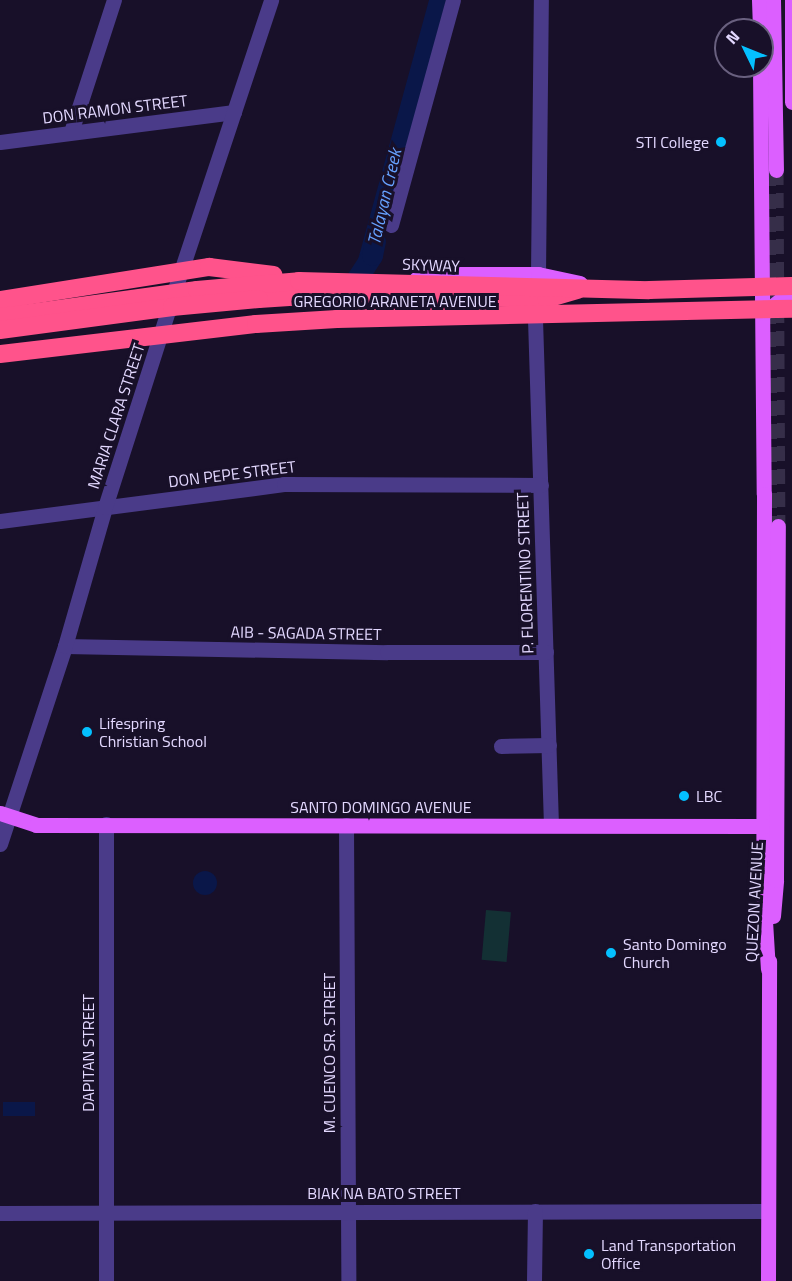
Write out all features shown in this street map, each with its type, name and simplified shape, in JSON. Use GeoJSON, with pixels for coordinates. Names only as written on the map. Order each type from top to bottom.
{"type":"FeatureCollection","features":[{"type":"Feature","properties":{"kind":"highway"},"geometry":{"type":"LineString","coordinates":[[0,300],[209,267],[256,272],[299,281]]}},
{"type":"Feature","properties":{"kind":"highway","name":"SKYWAY"},"geometry":{"type":"LineString","coordinates":[[0,319],[228,286],[299,281],[649,290],[792,288]]}},
{"type":"Feature","properties":{"kind":"highway"},"geometry":{"type":"LineString","coordinates":[[0,330],[172,307],[349,288],[546,299],[594,286]]}},
{"type":"Feature","properties":{"kind":"highway"},"geometry":{"type":"LineString","coordinates":[[0,352],[256,324],[337,319],[792,309]]}},
{"type":"Feature","properties":{"kind":"main road"},"geometry":{"type":"LineString","coordinates":[[759,0],[760,18]]}},
{"type":"Feature","properties":{"kind":"main road"},"geometry":{"type":"LineString","coordinates":[[773,0],[776,170]]}},
{"type":"Feature","properties":{"kind":"main road"},"geometry":{"type":"LineString","coordinates":[[792,0],[792,102]]}},
{"type":"Feature","properties":{"kind":"main road"},"geometry":{"type":"LineString","coordinates":[[760,78],[764,494],[763,888],[768,969]]}},
{"type":"Feature","properties":{"kind":"main road","name":"GREGORIO ARANETA AVENUE"},"geometry":{"type":"LineString","coordinates":[[0,319],[173,295],[266,285],[349,288],[442,274],[537,274],[594,286]]}},
{"type":"Feature","properties":{"kind":"main road","name":"GREGORIO ARANETA AVENUE"},"geometry":{"type":"LineString","coordinates":[[381,285],[535,291],[594,286],[792,278]]}},
{"type":"Feature","properties":{"kind":"main road"},"geometry":{"type":"LineString","coordinates":[[762,315],[792,288]]}},
{"type":"Feature","properties":{"kind":"main road","name":"GREGORIO ARANETA AVENUE"},"geometry":{"type":"LineString","coordinates":[[0,352],[164,327],[284,318],[535,319],[792,314]]}},
{"type":"Feature","properties":{"kind":"main road","name":"QUEZON AVENUE"},"geometry":{"type":"LineString","coordinates":[[768,1281],[768,969],[776,880],[778,526]]}},
{"type":"Feature","properties":{"kind":"main road","name":"SANTO DOMINGO AVENUE"},"geometry":{"type":"LineString","coordinates":[[5,814],[36,825],[764,826]]}},
{"type":"Feature","properties":{"kind":"street"},"geometry":{"type":"LineString","coordinates":[[70,132],[114,0]]}},
{"type":"Feature","properties":{"kind":"street","name":"MARIA CLARA STREET"},"geometry":{"type":"LineString","coordinates":[[0,844],[5,814],[65,646],[105,507],[271,0]]}},
{"type":"Feature","properties":{"kind":"street"},"geometry":{"type":"LineString","coordinates":[[391,225],[453,0]]}},
{"type":"Feature","properties":{"kind":"street"},"geometry":{"type":"LineString","coordinates":[[537,274],[541,0]]}},
{"type":"Feature","properties":{"kind":"street","name":"DON RAMON STREET"},"geometry":{"type":"LineString","coordinates":[[0,142],[234,111]]}},
{"type":"Feature","properties":{"kind":"street","name":"P. FLORENTINO STREET"},"geometry":{"type":"LineString","coordinates":[[535,319],[551,825]]}},
{"type":"Feature","properties":{"kind":"street","name":"DON PEPE STREET"},"geometry":{"type":"LineString","coordinates":[[0,521],[284,484],[541,485]]}},
{"type":"Feature","properties":{"kind":"street","name":"AIB - SAGADA STREET"},"geometry":{"type":"LineString","coordinates":[[65,646],[387,652],[546,652]]}},
{"type":"Feature","properties":{"kind":"street"},"geometry":{"type":"LineString","coordinates":[[501,746],[549,744]]}},
{"type":"Feature","properties":{"kind":"street","name":"DAPITAN STREET"},"geometry":{"type":"LineString","coordinates":[[106,824],[106,1281]]}},
{"type":"Feature","properties":{"kind":"street","name":"M. CUENCO SR. STREET"},"geometry":{"type":"LineString","coordinates":[[346,825],[348,1281]]}},
{"type":"Feature","properties":{"kind":"street"},"geometry":{"type":"LineString","coordinates":[[534,1281],[535,1211]]}},
{"type":"Feature","properties":{"kind":"street","name":"BIAK NA BATO STREET"},"geometry":{"type":"LineString","coordinates":[[0,1213],[768,1211]]}},
{"type":"Feature","properties":{"kind":"green space"},"geometry":{"type":"Polygon","coordinates":[[[486,910],[511,912],[507,962],[482,960],[486,910]]]}},
{"type":"Feature","properties":{"kind":"water"},"geometry":{"type":"Polygon","coordinates":[[[429,0],[446,0],[385,230],[379,265],[356,267],[429,0]]]}},
{"type":"Feature","properties":{"kind":"water"},"geometry":{"type":"Polygon","coordinates":[[[205,871],[213,875],[217,883],[213,891],[205,895],[197,891],[193,883],[197,875],[205,871]]]}},
{"type":"Feature","properties":{"kind":"water"},"geometry":{"type":"Polygon","coordinates":[[[3,1102],[35,1102],[35,1116],[3,1116],[3,1102]]]}},
{"type":"Feature","properties":{"kind":"waterway","name":"Talayan Creek"},"geometry":{"type":"LineString","coordinates":[[340,293],[352,286],[372,255],[375,241]]}},
{"type":"Feature","properties":{"kind":"tunnel"},"geometry":{"type":"LineString","coordinates":[[776,170],[778,526]]}},
{"type":"Feature","properties":{"kind":"place","name":"STI College"},"geometry":{"type":"Point","coordinates":[721,142]}},
{"type":"Feature","properties":{"kind":"place","name":"Lifespring Christian School"},"geometry":{"type":"Point","coordinates":[87,732]}},
{"type":"Feature","properties":{"kind":"place","name":"LBC"},"geometry":{"type":"Point","coordinates":[684,796]}},
{"type":"Feature","properties":{"kind":"place","name":"Santo Domingo Church"},"geometry":{"type":"Point","coordinates":[611,953]}},
{"type":"Feature","properties":{"kind":"place","name":"Land Transportation Office"},"geometry":{"type":"Point","coordinates":[589,1254]}}]}
